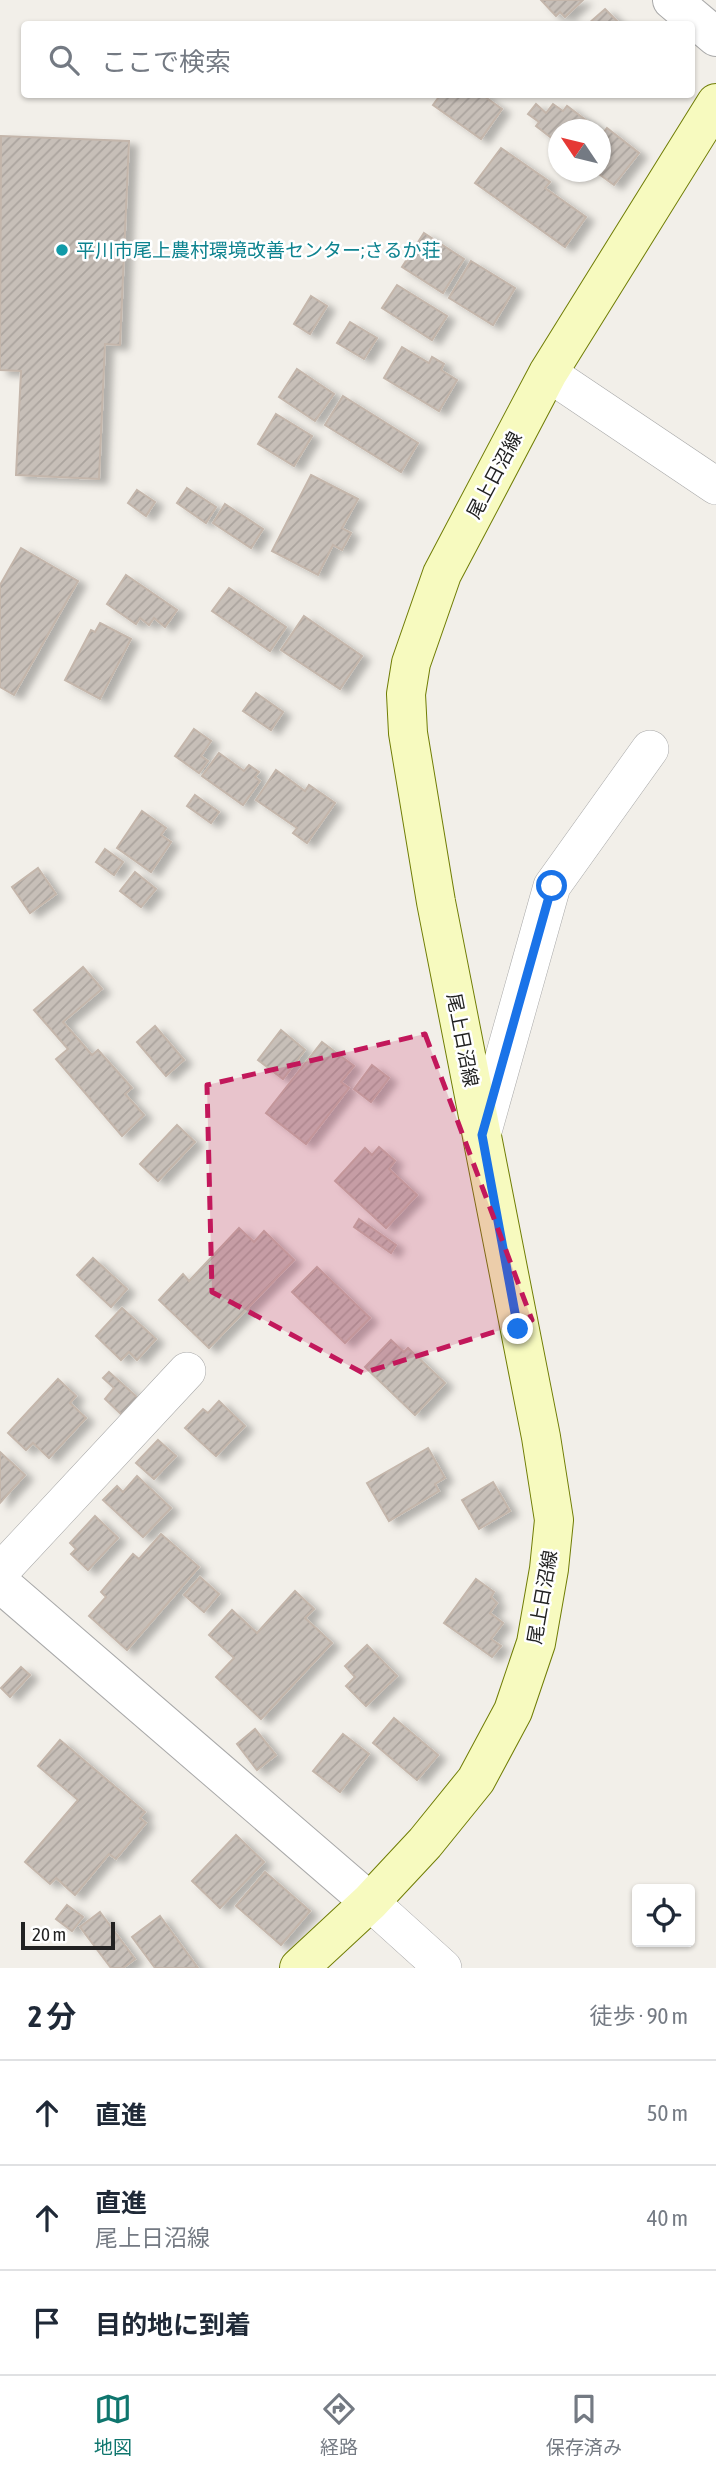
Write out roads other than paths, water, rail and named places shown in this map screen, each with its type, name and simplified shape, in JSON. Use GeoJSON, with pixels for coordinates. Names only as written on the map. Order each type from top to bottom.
{"type":"FeatureCollection","features":[{"type":"Feature","properties":{"kind":"main road","name":"尾上日沼線"},"geometry":{"type":"LineString","coordinates":[[299,1968],[370,1902],[425,1843],[476,1780],[513,1711],[536,1643],[550,1569],[554,1520],[541,1437],[433,888],[408,733],[406,694],[411,663],[442,574],[548,373],[716,103]]}},
{"type":"Feature","properties":{"kind":"street"},"geometry":{"type":"LineString","coordinates":[[672,0],[716,37]]}},
{"type":"Feature","properties":{"kind":"street"},"geometry":{"type":"LineString","coordinates":[[548,373],[716,486]]}},
{"type":"Feature","properties":{"kind":"street"},"geometry":{"type":"LineString","coordinates":[[482,1135],[552,886],[650,749]]}},
{"type":"Feature","properties":{"kind":"street"},"geometry":{"type":"LineString","coordinates":[[0,1572],[187,1371]]}},
{"type":"Feature","properties":{"kind":"street"},"geometry":{"type":"LineString","coordinates":[[0,1583],[443,1968]]}},
{"type":"Feature","properties":{"kind":"place","name":"平川市尾上農村環境改善センター;さるか荘"},"geometry":{"type":"Point","coordinates":[62,250]}}]}
